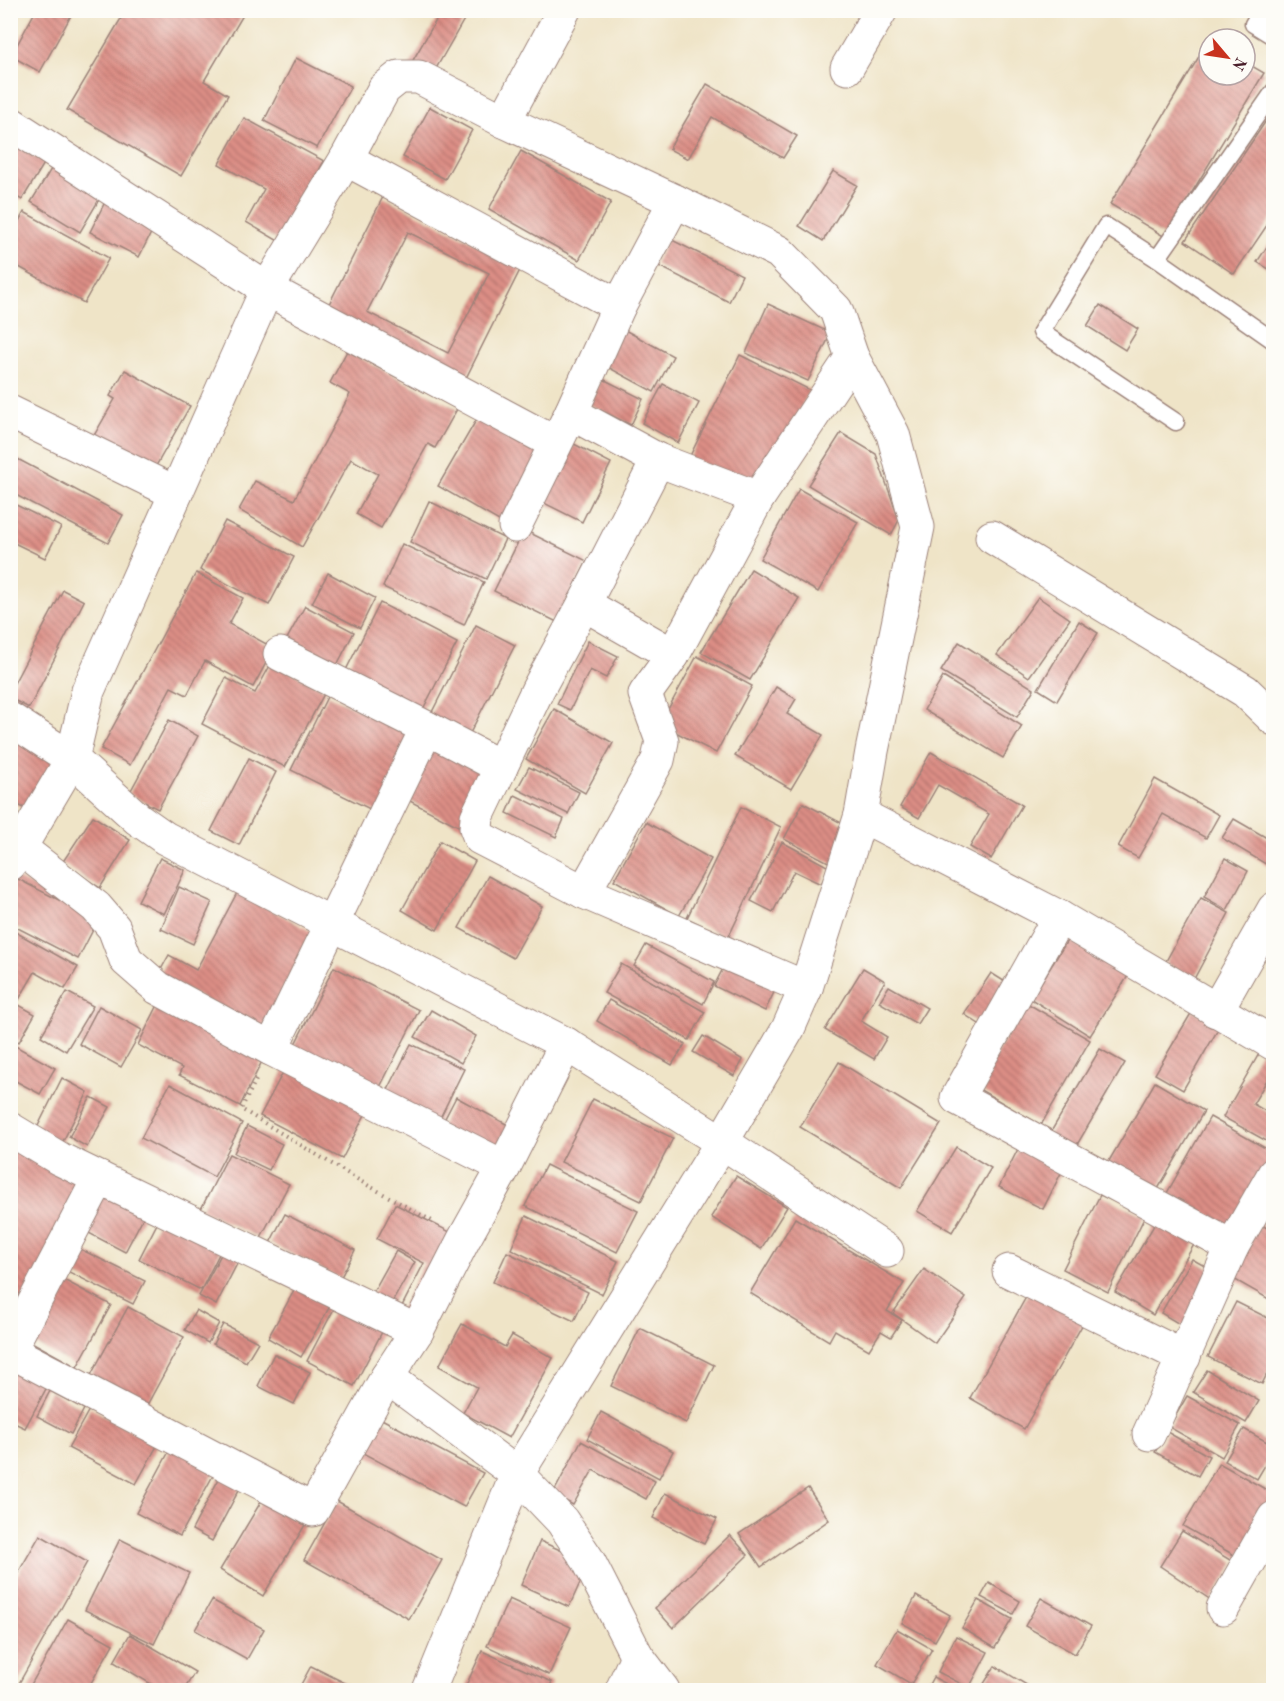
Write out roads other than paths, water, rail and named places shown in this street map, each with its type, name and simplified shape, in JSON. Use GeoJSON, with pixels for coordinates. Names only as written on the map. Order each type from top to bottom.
{"type":"FeatureCollection","features":[{"type":"Feature","properties":{"kind":"street"},"geometry":{"type":"LineString","coordinates":[[504,121],[564,10]]}},
{"type":"Feature","properties":{"kind":"street"},"geometry":{"type":"LineString","coordinates":[[848,68],[881,10]]}},
{"type":"Feature","properties":{"kind":"street"},"geometry":{"type":"LineString","coordinates":[[429,1690],[517,1474],[722,1142],[788,1029],[806,988],[861,815],[918,527],[893,434],[852,357],[836,310],[779,252],[504,121],[419,77],[399,77],[384,89],[346,159],[267,289],[88,691],[72,759],[15,856],[96,907],[114,928],[126,960],[158,988],[271,1049],[504,1167]]}},
{"type":"Feature","properties":{"kind":"street"},"geometry":{"type":"LineString","coordinates":[[10,123],[267,289],[555,443]]}},
{"type":"Feature","properties":{"kind":"street"},"geometry":{"type":"LineString","coordinates":[[346,159],[619,306]]}},
{"type":"Feature","properties":{"kind":"street"},"geometry":{"type":"LineString","coordinates":[[515,526],[571,413],[619,306],[675,201]]}},
{"type":"Feature","properties":{"kind":"street"},"geometry":{"type":"LineString","coordinates":[[584,892],[658,760],[662,741],[645,694],[673,655],[758,498],[852,357]]}},
{"type":"Feature","properties":{"kind":"street"},"geometry":{"type":"LineString","coordinates":[[10,411],[176,493]]}},
{"type":"Feature","properties":{"kind":"street"},"geometry":{"type":"LineString","coordinates":[[571,413],[658,460],[758,498]]}},
{"type":"Feature","properties":{"kind":"street"},"geometry":{"type":"LineString","coordinates":[[658,460],[538,689],[477,818],[476,828],[480,838],[584,892],[806,988]]}},
{"type":"Feature","properties":{"kind":"street"},"geometry":{"type":"LineString","coordinates":[[992,537],[1245,691],[1274,719]]}},
{"type":"Feature","properties":{"kind":"street"},"geometry":{"type":"LineString","coordinates":[[584,604],[673,655]]}},
{"type":"Feature","properties":{"kind":"street"},"geometry":{"type":"LineString","coordinates":[[279,654],[501,767]]}},
{"type":"Feature","properties":{"kind":"street"},"geometry":{"type":"LineString","coordinates":[[10,719],[72,759],[138,819],[165,838],[566,1044],[722,1142],[887,1251]]}},
{"type":"Feature","properties":{"kind":"street"},"geometry":{"type":"LineString","coordinates":[[271,1049],[427,728]]}},
{"type":"Feature","properties":{"kind":"street"},"geometry":{"type":"LineString","coordinates":[[861,815],[1059,916],[1274,1044]]}},
{"type":"Feature","properties":{"kind":"street"},"geometry":{"type":"LineString","coordinates":[[1216,1011],[1274,909]]}},
{"type":"Feature","properties":{"kind":"street"},"geometry":{"type":"LineString","coordinates":[[1059,916],[957,1098],[1232,1247]]}},
{"type":"Feature","properties":{"kind":"street"},"geometry":{"type":"LineString","coordinates":[[99,1178],[10,1350],[313,1510],[387,1377],[417,1331],[566,1044]]}},
{"type":"Feature","properties":{"kind":"street"},"geometry":{"type":"LineString","coordinates":[[10,1129],[60,1159],[417,1331]]}},
{"type":"Feature","properties":{"kind":"street"},"geometry":{"type":"LineString","coordinates":[[1149,1434],[1232,1247],[1274,1174]]}},
{"type":"Feature","properties":{"kind":"street"},"geometry":{"type":"LineString","coordinates":[[1009,1271],[1184,1357]]}},
{"type":"Feature","properties":{"kind":"street"},"geometry":{"type":"LineString","coordinates":[[387,1377],[517,1474],[562,1521],[588,1560],[637,1656],[663,1690]]}},
{"type":"Feature","properties":{"kind":"street"},"geometry":{"type":"LineString","coordinates":[[1223,1608],[1274,1518]]}},
{"type":"Feature","properties":{"kind":"street"},"geometry":{"type":"LineString","coordinates":[[622,1690],[637,1656]]}},
{"type":"Feature","properties":{"kind":"lane"},"geometry":{"type":"LineString","coordinates":[[1262,10],[1253,24],[1274,37]]}},
{"type":"Feature","properties":{"kind":"lane"},"geometry":{"type":"LineString","coordinates":[[1157,259],[1274,91]]}},
{"type":"Feature","properties":{"kind":"lane"},"geometry":{"type":"LineString","coordinates":[[1176,422],[1041,332],[1106,226],[1274,341]]}}]}
